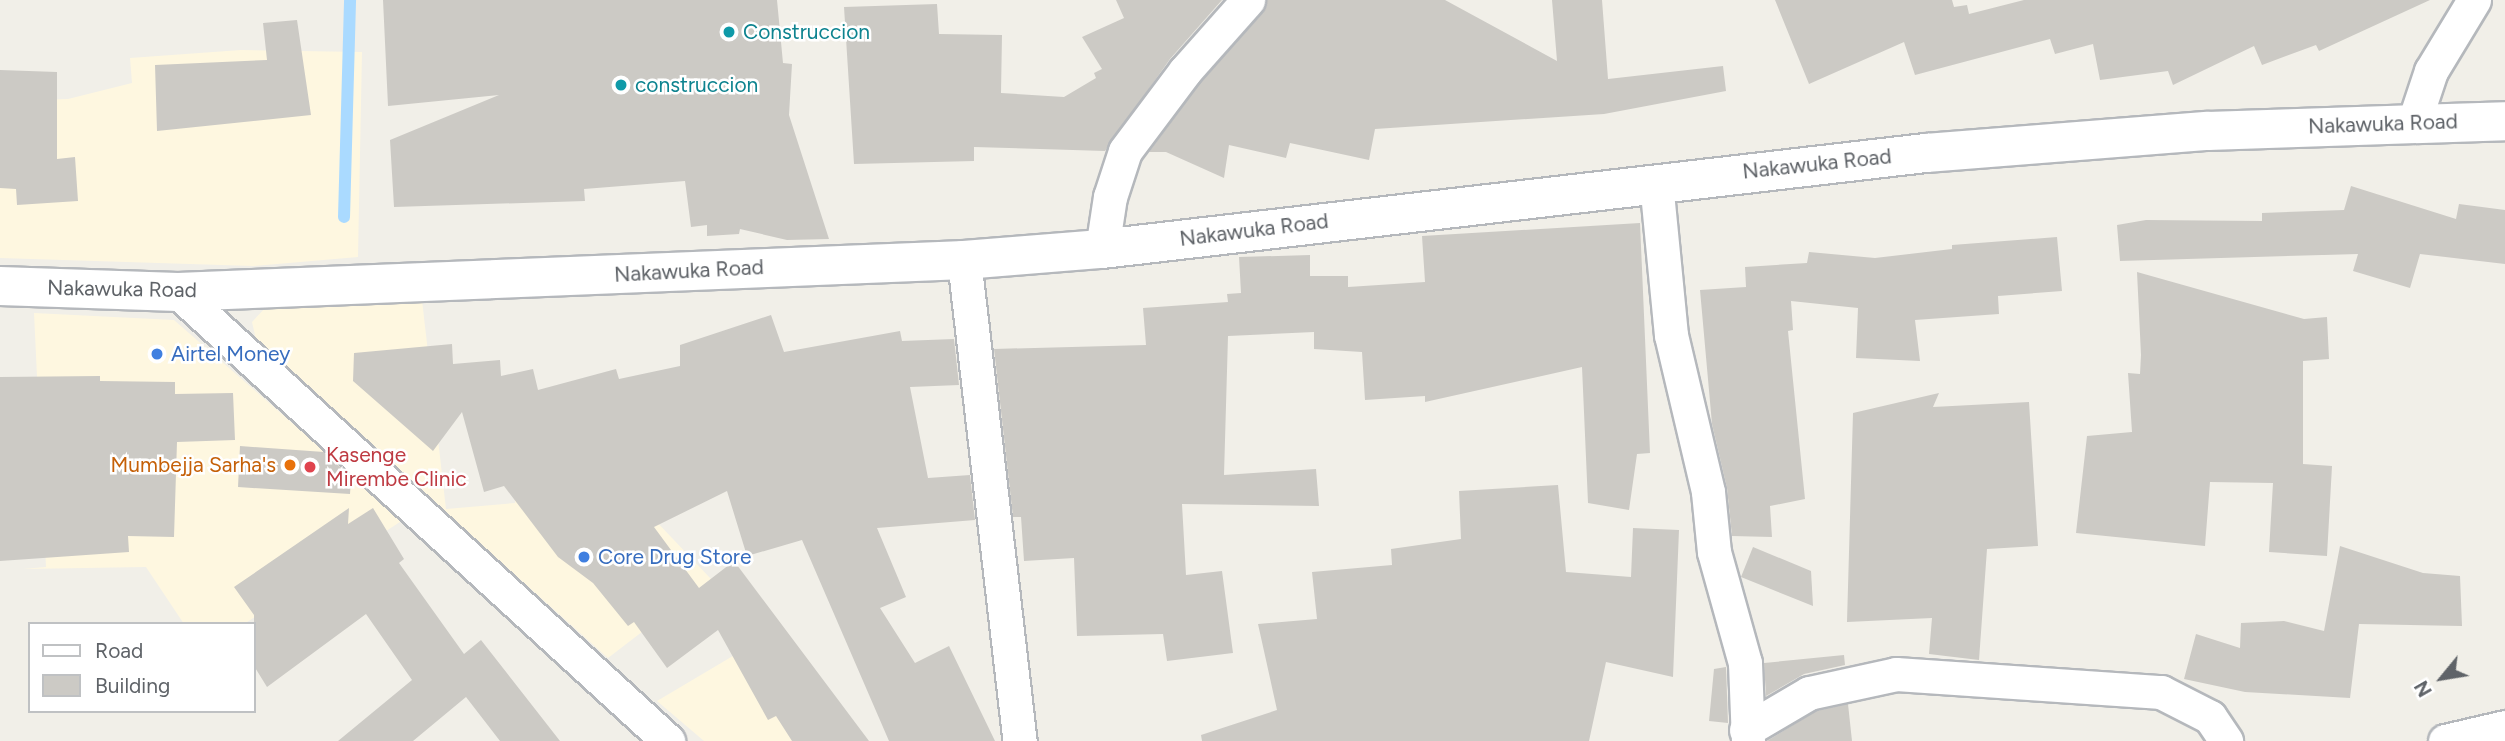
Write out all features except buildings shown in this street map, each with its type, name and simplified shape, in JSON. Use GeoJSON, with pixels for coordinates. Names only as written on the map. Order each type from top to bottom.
{"type":"FeatureCollection","features":[{"type":"Feature","properties":{"kind":"main road","name":"Nakawuka Road"},"geometry":{"type":"LineString","coordinates":[[0,286],[178,292],[964,260],[1102,249],[1656,182],[1926,153],[2208,131],[2505,121]]}},
{"type":"Feature","properties":{"kind":"street"},"geometry":{"type":"LineString","coordinates":[[1102,249],[1110,197],[1125,151],[1185,71],[1248,0]]}},
{"type":"Feature","properties":{"kind":"street"},"geometry":{"type":"LineString","coordinates":[[2414,122],[2431,71],[2474,0]]}},
{"type":"Feature","properties":{"kind":"street"},"geometry":{"type":"LineString","coordinates":[[1656,182],[1671,335],[1708,492],[1714,552],[1745,663],[1747,735]]}},
{"type":"Feature","properties":{"kind":"street"},"geometry":{"type":"LineString","coordinates":[[964,260],[1020,741]]}},
{"type":"Feature","properties":{"kind":"street"},"geometry":{"type":"LineString","coordinates":[[178,292],[668,741]]}},
{"type":"Feature","properties":{"kind":"street"},"geometry":{"type":"LineString","coordinates":[[1747,735],[1809,693],[1896,674],[2161,692],[2210,718],[2226,741]]}},
{"type":"Feature","properties":{"kind":"street"},"geometry":{"type":"LineString","coordinates":[[2445,741],[2505,727]]}},
{"type":"Feature","properties":{"kind":"shaded area"},"geometry":{"type":"Polygon","coordinates":[[[241,50],[362,52],[358,257],[253,266],[0,258],[0,101],[68,99],[132,83],[130,58],[241,50]]]}},
{"type":"Feature","properties":{"kind":"shaded area"},"geometry":{"type":"Polygon","coordinates":[[[422,300],[446,509],[515,503],[516,468],[615,478],[711,579],[608,658],[257,344],[252,322],[266,307],[422,300]]]}},
{"type":"Feature","properties":{"kind":"shaded area"},"geometry":{"type":"Polygon","coordinates":[[[34,313],[174,320],[403,520],[247,622],[183,622],[146,567],[23,569],[46,567],[34,313]]]}},
{"type":"Feature","properties":{"kind":"shaded area"},"geometry":{"type":"Polygon","coordinates":[[[780,628],[854,741],[704,741],[657,701],[780,628]]]}},
{"type":"Feature","properties":{"kind":"waterway"},"geometry":{"type":"LineString","coordinates":[[344,217],[350,0]]}},
{"type":"Feature","properties":{"kind":"place","name":"Construccion"},"geometry":{"type":"Point","coordinates":[729,32]}},
{"type":"Feature","properties":{"kind":"place","name":"construccion"},"geometry":{"type":"Point","coordinates":[621,85]}},
{"type":"Feature","properties":{"kind":"place","name":"Airtel Money"},"geometry":{"type":"Point","coordinates":[157,354]}},
{"type":"Feature","properties":{"kind":"place","name":"Mumbejja Sarha's"},"geometry":{"type":"Point","coordinates":[290,465]}},
{"type":"Feature","properties":{"kind":"place","name":"Kasenge Mirembe Clinic"},"geometry":{"type":"Point","coordinates":[310,467]}},
{"type":"Feature","properties":{"kind":"place","name":"Core Drug Store"},"geometry":{"type":"Point","coordinates":[584,557]}}]}
